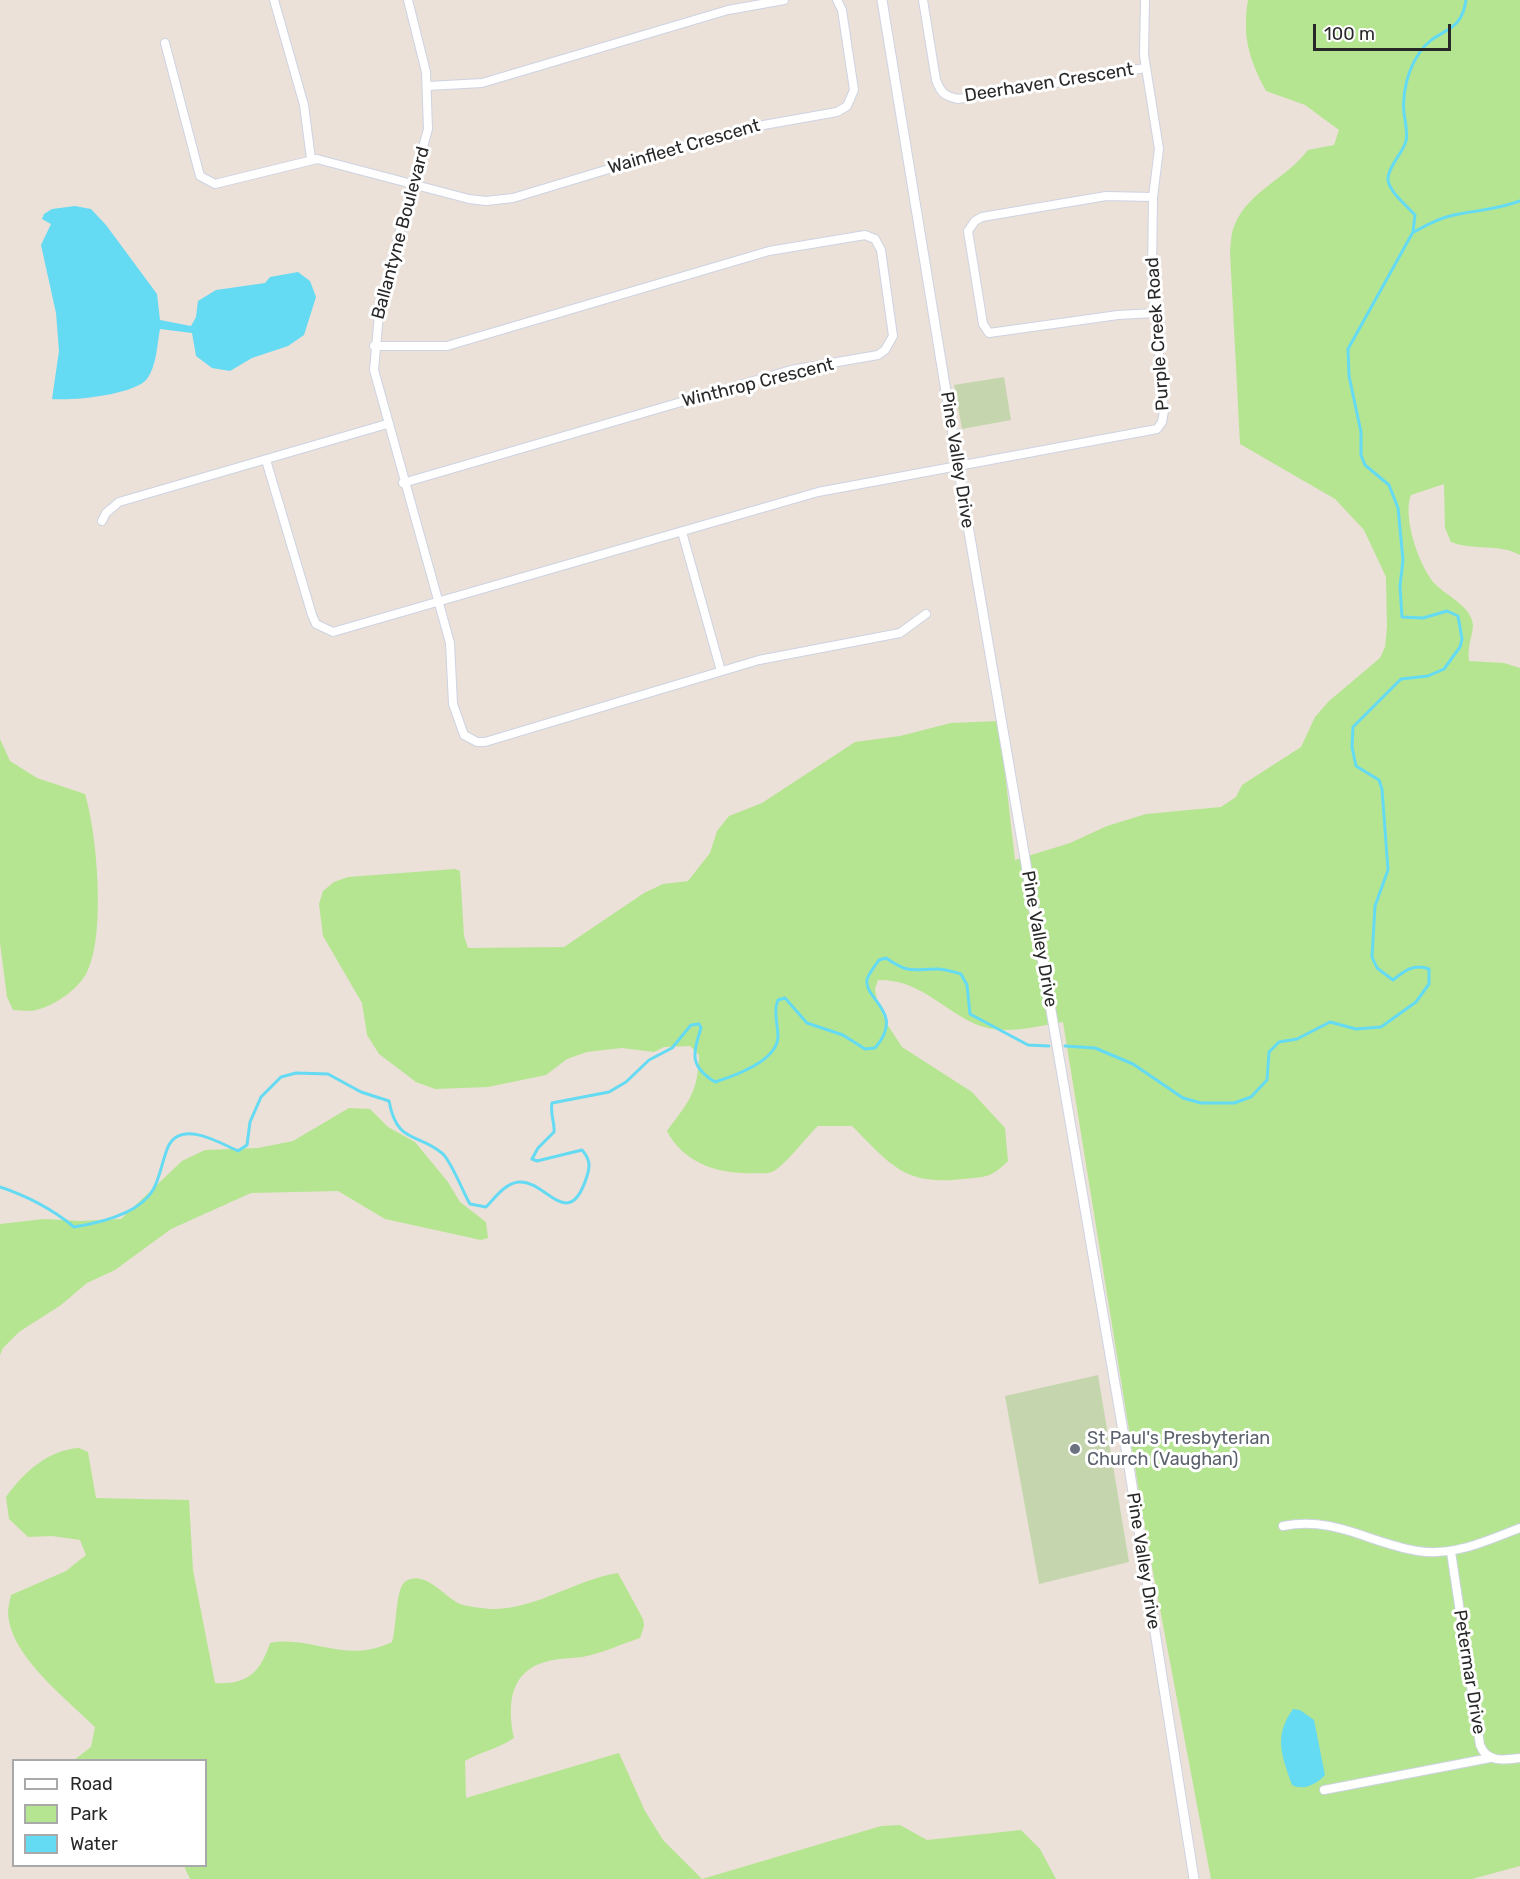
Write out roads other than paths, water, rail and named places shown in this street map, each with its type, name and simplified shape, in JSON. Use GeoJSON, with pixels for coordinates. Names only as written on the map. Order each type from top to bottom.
{"type":"FeatureCollection","features":[{"type":"Feature","properties":{"kind":"street"},"geometry":{"type":"LineString","coordinates":[[165,43],[200,176],[214,184],[310,159],[304,105],[273,0]]}},
{"type":"Feature","properties":{"kind":"street","name":"Ballantyne Boulevard"},"geometry":{"type":"LineString","coordinates":[[408,0],[428,86],[428,129],[415,184],[380,303],[374,346],[375,376],[451,649],[454,709],[464,735],[477,742],[780,655],[900,633],[926,614]]}},
{"type":"Feature","properties":{"kind":"street"},"geometry":{"type":"LineString","coordinates":[[428,86],[482,83],[728,10],[784,0]]}},
{"type":"Feature","properties":{"kind":"street","name":"Wainfleet Crescent"},"geometry":{"type":"LineString","coordinates":[[310,159],[329,160],[469,199],[504,200],[741,129],[837,112],[847,106],[854,90],[842,10],[837,0]]}},
{"type":"Feature","properties":{"kind":"street","name":"Pine Valley Drive"},"geometry":{"type":"LineString","coordinates":[[882,0],[958,466],[1127,1454],[1194,1879]]}},
{"type":"Feature","properties":{"kind":"street","name":"Deerhaven Crescent"},"geometry":{"type":"LineString","coordinates":[[923,0],[936,80],[940,91],[946,97],[958,99],[1145,68]]}},
{"type":"Feature","properties":{"kind":"street","name":"Purple Creek Road"},"geometry":{"type":"LineString","coordinates":[[958,466],[1157,429],[1162,422],[1164,411],[1152,272],[1158,139],[1142,38],[1145,0]]}},
{"type":"Feature","properties":{"kind":"street"},"geometry":{"type":"LineString","coordinates":[[1154,198],[1106,196],[982,217],[975,221],[968,231],[982,324],[989,333],[995,334],[1118,315],[1155,313]]}},
{"type":"Feature","properties":{"kind":"street","name":"Winthrop Crescent"},"geometry":{"type":"LineString","coordinates":[[374,346],[447,346],[789,246],[865,235],[875,239],[880,250],[893,336],[885,350],[878,355],[791,370],[403,483]]}},
{"type":"Feature","properties":{"kind":"street"},"geometry":{"type":"LineString","coordinates":[[102,521],[106,513],[119,502],[387,424]]}},
{"type":"Feature","properties":{"kind":"street"},"geometry":{"type":"LineString","coordinates":[[266,460],[316,624],[333,632],[818,492],[958,466]]}},
{"type":"Feature","properties":{"kind":"street"},"geometry":{"type":"LineString","coordinates":[[682,532],[721,671]]}},
{"type":"Feature","properties":{"kind":"street"},"geometry":{"type":"LineString","coordinates":[[1283,1526],[1318,1522],[1418,1551],[1451,1552],[1520,1528]]}},
{"type":"Feature","properties":{"kind":"street","name":"Petermar Drive"},"geometry":{"type":"LineString","coordinates":[[1451,1552],[1476,1728],[1483,1752],[1490,1758],[1502,1760],[1520,1758]]}},
{"type":"Feature","properties":{"kind":"street"},"geometry":{"type":"LineString","coordinates":[[1324,1790],[1490,1758]]}},
{"type":"Feature","properties":{"kind":"water"},"geometry":{"type":"Polygon","coordinates":[[[75,206],[91,209],[106,225],[157,294],[160,320],[191,326],[196,317],[198,301],[216,290],[265,283],[270,277],[298,272],[310,281],[316,297],[304,335],[288,346],[252,358],[230,371],[212,368],[196,356],[192,333],[160,329],[153,367],[147,379],[140,385],[102,396],[52,399],[59,351],[56,313],[41,245],[51,224],[42,219],[44,214],[52,209],[75,206]]]}},
{"type":"Feature","properties":{"kind":"water"},"geometry":{"type":"Polygon","coordinates":[[[1293,1709],[1300,1710],[1314,1720],[1325,1775],[1306,1787],[1292,1785],[1281,1747],[1283,1729],[1293,1709]]]}},
{"type":"Feature","properties":{"kind":"waterway"},"geometry":{"type":"LineString","coordinates":[[1065,1046],[1095,1048],[1133,1064],[1183,1098],[1201,1103],[1234,1103],[1251,1097],[1267,1080],[1269,1052],[1279,1042],[1297,1039],[1330,1022],[1356,1029],[1381,1027],[1416,1002],[1429,984],[1429,969],[1414,967],[1393,980],[1377,968],[1372,957],[1375,906],[1388,870],[1382,789],[1379,780],[1356,766],[1352,747],[1353,727],[1401,679],[1428,676],[1444,669],[1460,647],[1462,639],[1458,616],[1447,611],[1423,618],[1402,617],[1400,586],[1403,560],[1398,508],[1389,485],[1365,465],[1361,455],[1361,432],[1349,376],[1348,349],[1413,232],[1415,215],[1394,193],[1388,178],[1406,141],[1404,97],[1409,73],[1427,44],[1459,20],[1466,0]]}},
{"type":"Feature","properties":{"kind":"waterway"},"geometry":{"type":"LineString","coordinates":[[1414,232],[1448,216],[1520,201]]}},
{"type":"Feature","properties":{"kind":"waterway"},"geometry":{"type":"LineString","coordinates":[[0,1187],[39,1204],[74,1227],[118,1216],[138,1205],[153,1190],[168,1147],[174,1139],[182,1135],[201,1135],[238,1151],[247,1145],[250,1122],[261,1097],[281,1077],[296,1073],[328,1074],[361,1092],[389,1101],[397,1125],[403,1131],[443,1154],[470,1204],[486,1207],[505,1188],[519,1182],[538,1188],[556,1200],[565,1203],[573,1201],[580,1193],[589,1168],[588,1159],[582,1150],[537,1161],[532,1159],[538,1148],[554,1132],[552,1103],[609,1092],[626,1082],[649,1060],[672,1048],[691,1025],[699,1024],[701,1028],[695,1052],[695,1059],[701,1070],[715,1082],[733,1076],[763,1060],[776,1046],[777,1004],[778,1000],[785,998],[807,1023],[843,1035],[865,1049],[875,1048],[883,1036],[886,1025],[885,1016],[871,994],[867,980],[879,960],[886,958],[906,969],[940,969],[961,974],[967,985],[970,1014],[1028,1045],[1049,1046]]}},
{"type":"Feature","properties":{"kind":"place","name":"St Paul's Presbyterian Church (Vaughan)"},"geometry":{"type":"Point","coordinates":[1075,1449]}}]}
